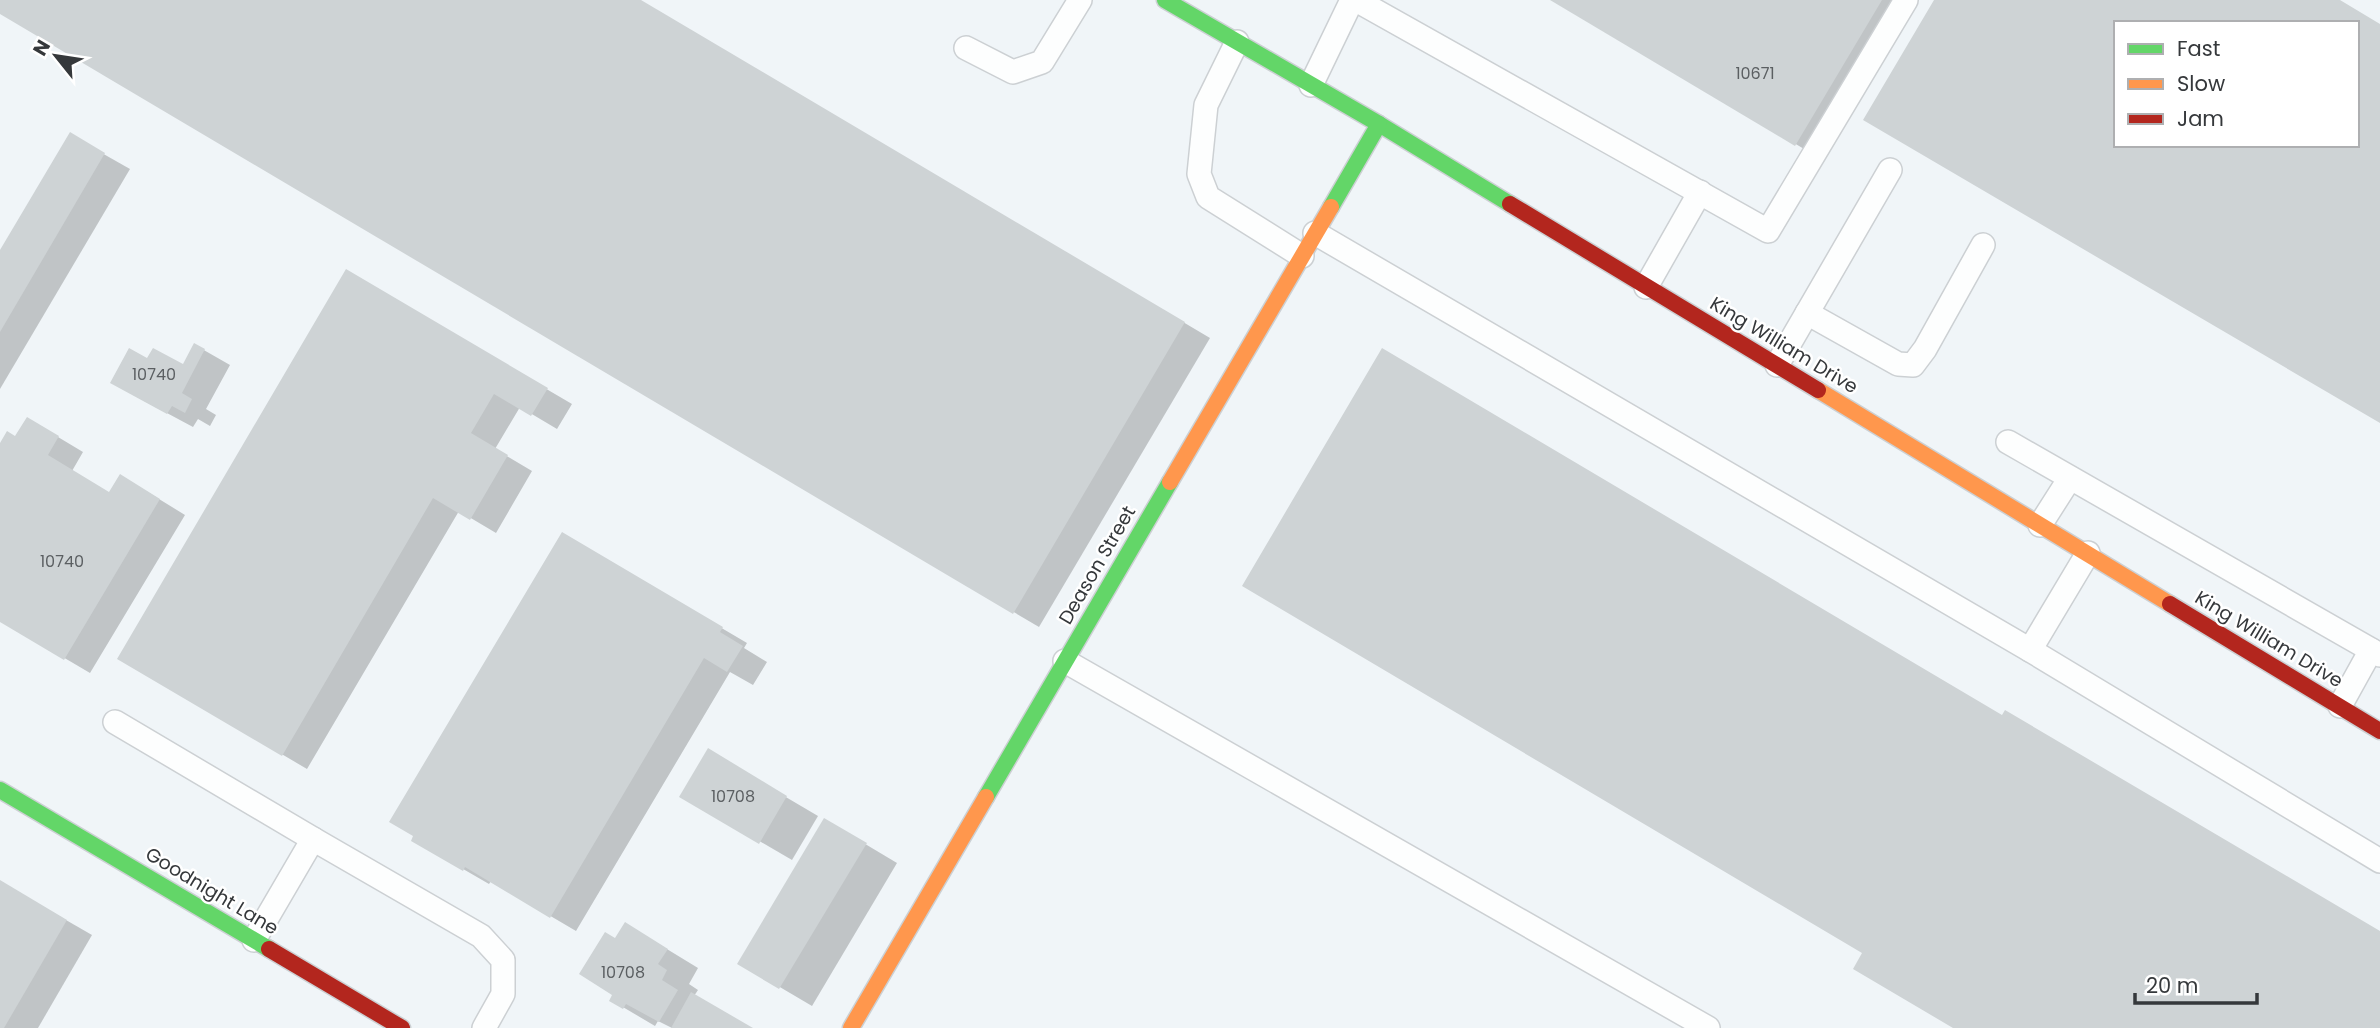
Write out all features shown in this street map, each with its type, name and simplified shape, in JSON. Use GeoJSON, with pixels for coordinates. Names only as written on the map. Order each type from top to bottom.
{"type":"FeatureCollection","features":[{"type":"Feature","properties":{"kind":"street","name":"King William Drive"},"geometry":{"type":"LineString","coordinates":[[1165,0],[1379,124],[2380,731]]}},
{"type":"Feature","properties":{"kind":"street","name":"Deason Street"},"geometry":{"type":"LineString","coordinates":[[851,1028],[1379,124]]}},
{"type":"Feature","properties":{"kind":"street","name":"Goodnight Lane"},"geometry":{"type":"LineString","coordinates":[[0,790],[402,1028]]}},
{"type":"Feature","properties":{"kind":"lane"},"geometry":{"type":"LineString","coordinates":[[965,48],[1013,72],[1042,62],[1080,0]]}},
{"type":"Feature","properties":{"kind":"lane"},"geometry":{"type":"LineString","coordinates":[[1311,85],[1354,0],[1768,231],[1906,0]]}},
{"type":"Feature","properties":{"kind":"lane"},"geometry":{"type":"LineString","coordinates":[[1237,42],[1206,105],[1199,174],[1208,197],[1302,256]]}},
{"type":"Feature","properties":{"kind":"lane"},"geometry":{"type":"LineString","coordinates":[[1777,366],[1890,170]]}},
{"type":"Feature","properties":{"kind":"lane"},"geometry":{"type":"LineString","coordinates":[[1646,287],[1700,192]]}},
{"type":"Feature","properties":{"kind":"lane"},"geometry":{"type":"LineString","coordinates":[[1315,233],[2030,650],[2380,861]]}},
{"type":"Feature","properties":{"kind":"lane"},"geometry":{"type":"LineString","coordinates":[[1807,313],[1898,364],[1913,365],[1925,349],[1983,245]]}},
{"type":"Feature","properties":{"kind":"lane"},"geometry":{"type":"LineString","coordinates":[[2008,442],[2376,652],[2340,706]]}},
{"type":"Feature","properties":{"kind":"lane"},"geometry":{"type":"LineString","coordinates":[[2040,525],[2070,478]]}},
{"type":"Feature","properties":{"kind":"lane"},"geometry":{"type":"LineString","coordinates":[[2030,650],[2088,553]]}},
{"type":"Feature","properties":{"kind":"lane"},"geometry":{"type":"LineString","coordinates":[[1065,661],[1708,1028]]}},
{"type":"Feature","properties":{"kind":"lane"},"geometry":{"type":"LineString","coordinates":[[115,722],[481,936],[503,960],[503,994],[484,1028]]}},
{"type":"Feature","properties":{"kind":"lane"},"geometry":{"type":"LineString","coordinates":[[254,940],[313,839]]}},
{"type":"Feature","properties":{"kind":"building"},"geometry":{"type":"Polygon","coordinates":[[[0,0],[641,0],[1185,322],[1013,614],[0,14],[0,0]]]}},
{"type":"Feature","properties":{"kind":"building"},"geometry":{"type":"Polygon","coordinates":[[[1550,0],[1882,0],[1795,146],[1550,0]]]}},
{"type":"Feature","properties":{"kind":"building"},"geometry":{"type":"Polygon","coordinates":[[[1934,0],[2340,0],[2380,24],[2380,423],[1863,120],[1934,0]]]}},
{"type":"Feature","properties":{"kind":"building"},"geometry":{"type":"Polygon","coordinates":[[[70,132],[105,153],[0,332],[0,250],[70,132]]]}},
{"type":"Feature","properties":{"kind":"building"},"geometry":{"type":"Polygon","coordinates":[[[346,269],[548,388],[531,416],[494,394],[471,433],[508,455],[470,520],[433,498],[282,756],[117,659],[346,269]]]}},
{"type":"Feature","properties":{"kind":"building"},"geometry":{"type":"Polygon","coordinates":[[[194,343],[205,349],[182,393],[192,399],[185,413],[172,406],[167,414],[110,383],[129,348],[147,358],[153,348],[183,364],[194,343]]]}},
{"type":"Feature","properties":{"kind":"building"},"geometry":{"type":"Polygon","coordinates":[[[1382,348],[2002,715],[2005,710],[2380,931],[2380,1028],[1953,1028],[1853,969],[1862,953],[1242,586],[1382,348]]]}},
{"type":"Feature","properties":{"kind":"building"},"geometry":{"type":"Polygon","coordinates":[[[27,417],[59,436],[48,455],[109,492],[120,474],[160,499],[64,660],[0,622],[0,443],[7,431],[15,436],[27,417]]]}},
{"type":"Feature","properties":{"kind":"building"},"geometry":{"type":"Polygon","coordinates":[[[562,532],[723,627],[720,632],[743,646],[727,672],[704,658],[550,918],[465,867],[463,871],[411,841],[413,836],[389,822],[562,532]]]}},
{"type":"Feature","properties":{"kind":"building"},"geometry":{"type":"Polygon","coordinates":[[[708,748],[787,796],[759,844],[679,797],[708,748]]]}},
{"type":"Feature","properties":{"kind":"building"},"geometry":{"type":"Polygon","coordinates":[[[824,818],[867,843],[779,989],[737,964],[824,818]]]}},
{"type":"Feature","properties":{"kind":"building"},"geometry":{"type":"Polygon","coordinates":[[[0,880],[67,920],[4,1028],[0,1028],[0,880]]]}},
{"type":"Feature","properties":{"kind":"building"},"geometry":{"type":"Polygon","coordinates":[[[625,922],[668,949],[658,964],[667,970],[662,980],[678,990],[659,1022],[626,1004],[623,1009],[609,1001],[612,995],[579,974],[605,932],[615,938],[625,922]]]}},
{"type":"Feature","properties":{"kind":"building"},"geometry":{"type":"Polygon","coordinates":[[[691,992],[753,1028],[671,1028],[691,992]]]}},
{"type":"Feature","properties":{"kind":"traffic: fast"},"geometry":{"type":"LineString","coordinates":[[1165,0],[1379,124],[1510,204]]}},
{"type":"Feature","properties":{"kind":"traffic: fast"},"geometry":{"type":"LineString","coordinates":[[1331,207],[1379,124]]}},
{"type":"Feature","properties":{"kind":"traffic: fast"},"geometry":{"type":"LineString","coordinates":[[986,797],[1170,482]]}},
{"type":"Feature","properties":{"kind":"traffic: fast"},"geometry":{"type":"LineString","coordinates":[[0,790],[269,949]]}},
{"type":"Feature","properties":{"kind":"traffic: slow"},"geometry":{"type":"LineString","coordinates":[[1170,482],[1331,207]]}},
{"type":"Feature","properties":{"kind":"traffic: slow"},"geometry":{"type":"LineString","coordinates":[[1818,390],[2170,604]]}},
{"type":"Feature","properties":{"kind":"traffic: slow"},"geometry":{"type":"LineString","coordinates":[[851,1028],[986,797]]}},
{"type":"Feature","properties":{"kind":"traffic: jam"},"geometry":{"type":"LineString","coordinates":[[1510,204],[1818,390]]}},
{"type":"Feature","properties":{"kind":"traffic: jam"},"geometry":{"type":"LineString","coordinates":[[2170,604],[2380,731]]}},
{"type":"Feature","properties":{"kind":"traffic: jam"},"geometry":{"type":"LineString","coordinates":[[269,949],[402,1028]]}}]}
